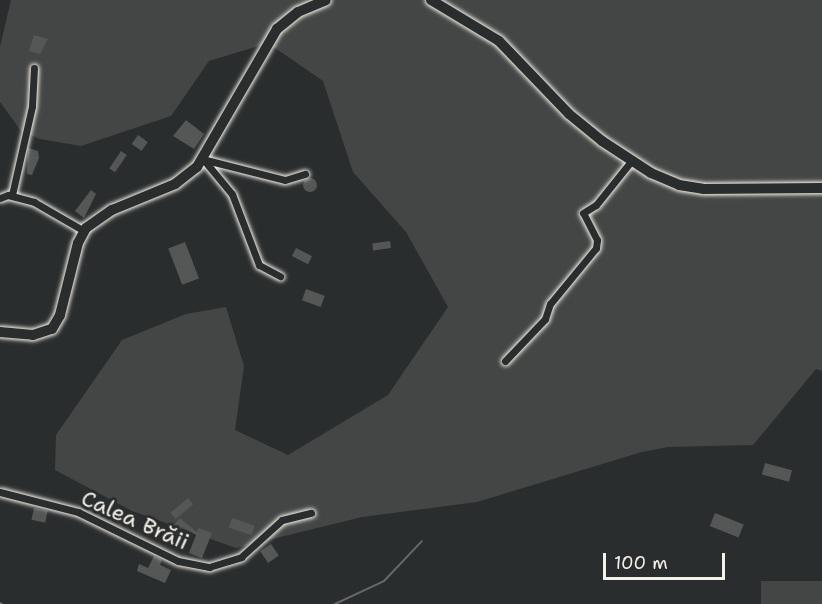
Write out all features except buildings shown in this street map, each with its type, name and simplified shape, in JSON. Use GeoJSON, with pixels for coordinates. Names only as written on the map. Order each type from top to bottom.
{"type":"FeatureCollection","features":[{"type":"Feature","properties":{"kind":"main road"},"geometry":{"type":"LineString","coordinates":[[0,332],[33,335],[52,329],[60,315],[84,231],[112,210],[175,184],[204,159],[269,39],[286,21],[326,0]]}},
{"type":"Feature","properties":{"kind":"main road"},"geometry":{"type":"LineString","coordinates":[[431,0],[499,41],[569,114],[632,160],[679,185],[704,189],[822,188]]}},
{"type":"Feature","properties":{"kind":"street"},"geometry":{"type":"LineString","coordinates":[[12,195],[32,106],[34,68]]}},
{"type":"Feature","properties":{"kind":"street"},"geometry":{"type":"LineString","coordinates":[[204,159],[285,180],[305,174]]}},
{"type":"Feature","properties":{"kind":"street"},"geometry":{"type":"LineString","coordinates":[[204,159],[222,176],[232,194],[259,265],[280,276]]}},
{"type":"Feature","properties":{"kind":"street"},"geometry":{"type":"LineString","coordinates":[[505,361],[545,319],[557,294],[596,248],[597,240],[583,213],[596,205],[632,160]]}},
{"type":"Feature","properties":{"kind":"street"},"geometry":{"type":"LineString","coordinates":[[0,198],[12,195],[49,208],[84,231]]}},
{"type":"Feature","properties":{"kind":"street","name":"Calea Brăii"},"geometry":{"type":"LineString","coordinates":[[0,492],[78,512],[178,561],[209,567],[242,557],[282,520],[310,513]]}},
{"type":"Feature","properties":{"kind":"shaded area"},"geometry":{"type":"Polygon","coordinates":[[[11,0],[822,0],[822,371],[816,369],[753,445],[668,447],[642,452],[477,502],[362,517],[236,548],[132,511],[55,470],[56,435],[122,340],[186,314],[226,307],[244,366],[235,430],[288,455],[388,395],[448,307],[406,232],[353,172],[323,81],[268,43],[209,61],[171,116],[81,146],[40,139],[21,131],[0,102],[0,47],[11,0]]]}},
{"type":"Feature","properties":{"kind":"shaded area"},"geometry":{"type":"Polygon","coordinates":[[[761,581],[822,581],[822,604],[761,604],[761,581]]]}},
{"type":"Feature","properties":{"kind":"waterway"},"geometry":{"type":"LineString","coordinates":[[335,604],[384,581],[422,541]]}}]}
